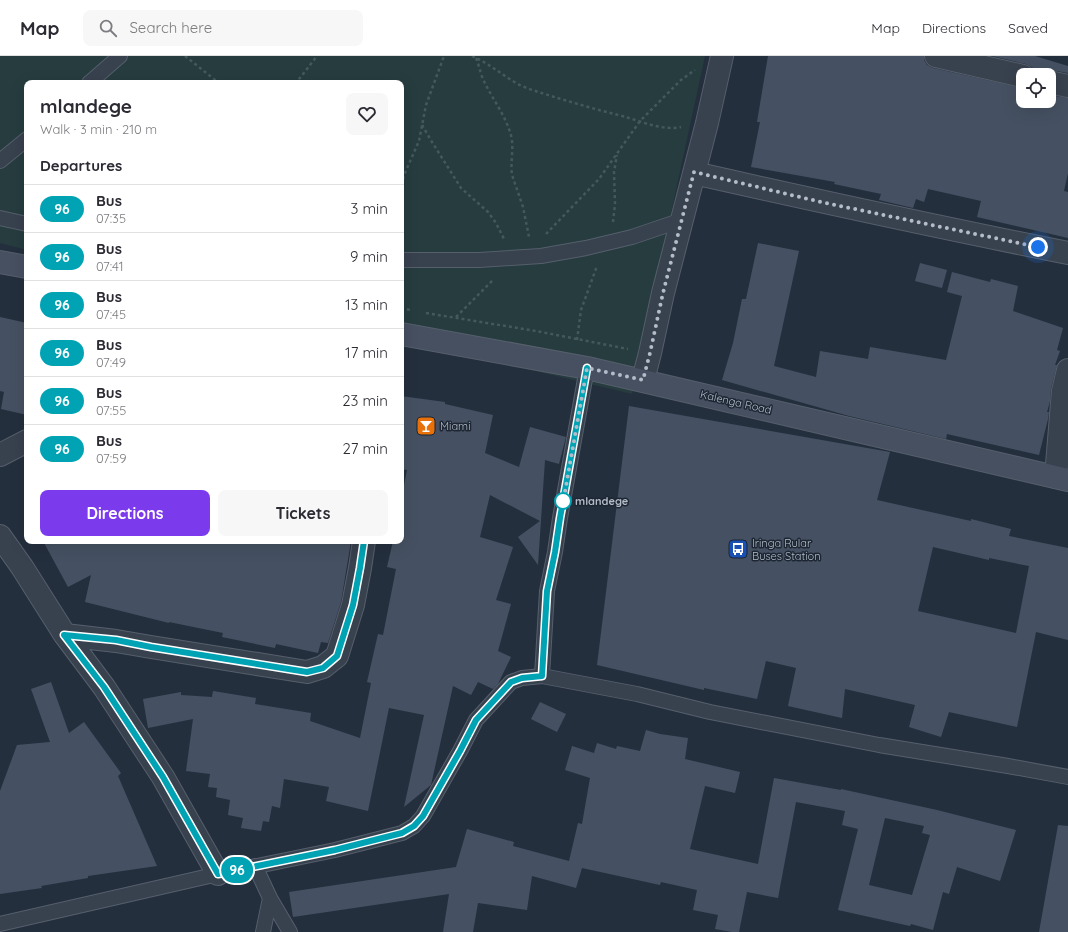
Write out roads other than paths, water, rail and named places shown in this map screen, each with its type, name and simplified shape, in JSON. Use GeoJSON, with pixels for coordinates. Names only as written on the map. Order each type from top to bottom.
{"type":"FeatureCollection","features":[{"type":"Feature","properties":{"kind":"main road"},"geometry":{"type":"LineString","coordinates":[[0,262],[24,266]]}},
{"type":"Feature","properties":{"kind":"main road","name":"Kalenga Road"},"geometry":{"type":"LineString","coordinates":[[404,335],[587,368],[643,380],[1062,478]]}},
{"type":"Feature","properties":{"kind":"street"},"geometry":{"type":"LineString","coordinates":[[936,56],[1016,74]]}},
{"type":"Feature","properties":{"kind":"street"},"geometry":{"type":"LineString","coordinates":[[643,380],[663,293],[707,123],[722,58]]}},
{"type":"Feature","properties":{"kind":"street"},"geometry":{"type":"LineString","coordinates":[[1056,83],[1068,86]]}},
{"type":"Feature","properties":{"kind":"street"},"geometry":{"type":"LineString","coordinates":[[694,172],[935,226],[1068,253]]}},
{"type":"Feature","properties":{"kind":"street"},"geometry":{"type":"LineString","coordinates":[[1062,478],[1064,391],[1068,370]]}},
{"type":"Feature","properties":{"kind":"street"},"geometry":{"type":"LineString","coordinates":[[0,455],[24,443]]}},
{"type":"Feature","properties":{"kind":"street"},"geometry":{"type":"LineString","coordinates":[[0,536],[22,567],[64,635],[104,687],[163,777],[218,874]]}},
{"type":"Feature","properties":{"kind":"street"},"geometry":{"type":"LineString","coordinates":[[64,635],[116,640],[307,672],[323,668],[337,656],[353,605],[364,544]]}},
{"type":"Feature","properties":{"kind":"lane"},"geometry":{"type":"LineString","coordinates":[[92,80],[120,56]]}},
{"type":"Feature","properties":{"kind":"lane"},"geometry":{"type":"LineString","coordinates":[[0,161],[24,141]]}},
{"type":"Feature","properties":{"kind":"lane"},"geometry":{"type":"LineString","coordinates":[[0,218],[24,223]]}},
{"type":"Feature","properties":{"kind":"lane"},"geometry":{"type":"LineString","coordinates":[[404,260],[479,260],[521,254],[541,256],[586,248],[632,237],[682,220]]}},
{"type":"Feature","properties":{"kind":"lane"},"geometry":{"type":"LineString","coordinates":[[542,676],[547,591],[587,368]]}},
{"type":"Feature","properties":{"kind":"lane"},"geometry":{"type":"LineString","coordinates":[[0,924],[218,874],[335,850],[402,833],[414,826],[423,816],[476,720],[511,682],[522,678],[542,676],[637,694],[710,712],[879,746],[1008,766],[1068,778]]}},
{"type":"Feature","properties":{"kind":"lane"},"geometry":{"type":"LineString","coordinates":[[255,866],[270,898],[290,932]]}},
{"type":"Feature","properties":{"kind":"lane"},"geometry":{"type":"LineString","coordinates":[[263,932],[270,898]]}},
{"type":"Feature","properties":{"kind":"place","name":"Miami"},"geometry":{"type":"Point","coordinates":[426,426]}},
{"type":"Feature","properties":{"kind":"place","name":"mlandege"},"geometry":{"type":"Point","coordinates":[563,501]}},
{"type":"Feature","properties":{"kind":"place","name":"Iringa Rular Buses Station"},"geometry":{"type":"Point","coordinates":[738,549]}}]}
